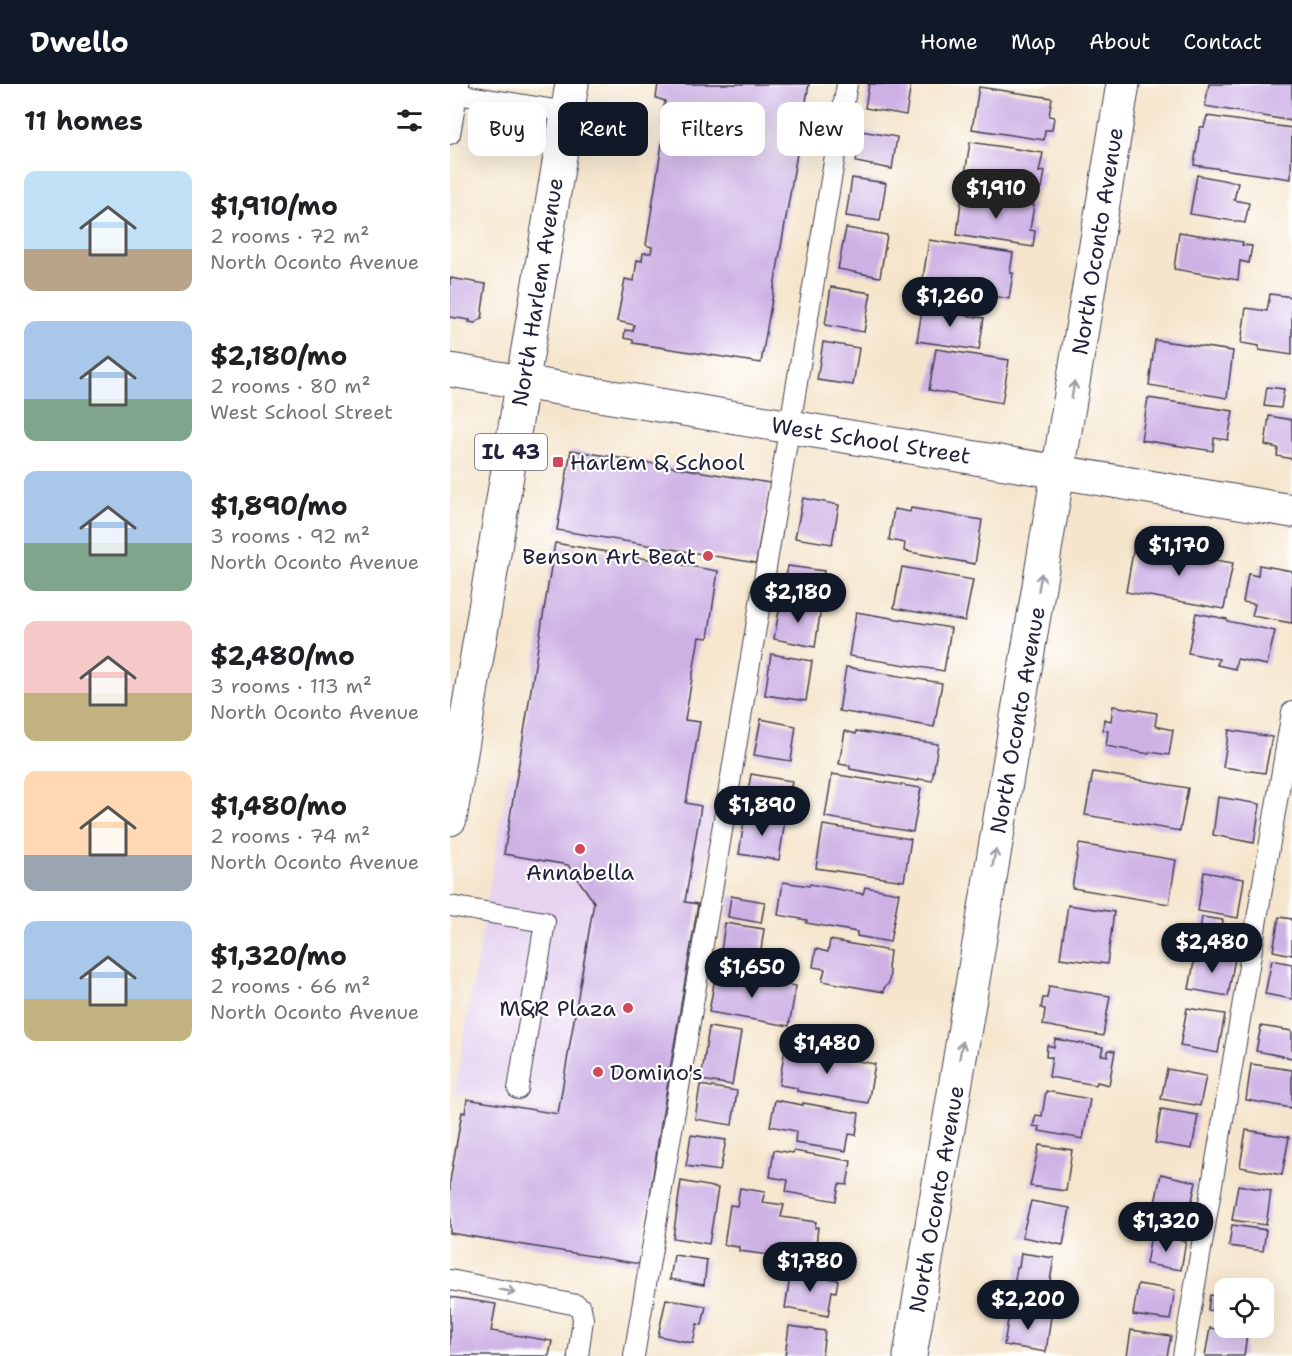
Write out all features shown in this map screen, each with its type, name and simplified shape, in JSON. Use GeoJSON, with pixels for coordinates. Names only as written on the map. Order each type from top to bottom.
{"type":"FeatureCollection","features":[{"type":"Feature","properties":{"kind":"street","name":"North Oconto Avenue"},"geometry":{"type":"LineString","coordinates":[[910,1356],[1123,84]]}},
{"type":"Feature","properties":{"kind":"street","name":"North Harlem Avenue"},"geometry":{"type":"LineString","coordinates":[[450,819],[569,98]]}},
{"type":"Feature","properties":{"kind":"street","name":"West School Street"},"geometry":{"type":"LineString","coordinates":[[450,369],[1292,511]]}},
{"type":"Feature","properties":{"kind":"lane"},"geometry":{"type":"LineString","coordinates":[[634,1356],[847,84]]}},
{"type":"Feature","properties":{"kind":"lane"},"geometry":{"type":"LineString","coordinates":[[450,134],[458,89],[569,98]]}},
{"type":"Feature","properties":{"kind":"lane"},"geometry":{"type":"LineString","coordinates":[[1183,1356],[1292,712]]}},
{"type":"Feature","properties":{"kind":"lane"},"geometry":{"type":"LineString","coordinates":[[450,906],[545,922],[518,1089]]}},
{"type":"Feature","properties":{"kind":"lane"},"geometry":{"type":"LineString","coordinates":[[450,1280],[577,1305],[581,1308],[583,1319],[578,1356]]}},
{"type":"Feature","properties":{"kind":"shaded area","name":"M&R Plaza"},"geometry":{"type":"Polygon","coordinates":[[[509,774],[715,810],[660,1129],[454,1094],[509,774]]]}},
{"type":"Feature","properties":{"kind":"building"},"geometry":{"type":"Polygon","coordinates":[[[658,84],[809,84],[806,102],[777,102],[777,156],[797,156],[761,363],[633,343],[633,340],[624,338],[625,330],[633,331],[634,325],[617,321],[625,279],[634,281],[637,260],[642,261],[643,253],[651,253],[652,247],[646,245],[660,156],[765,156],[765,102],[665,102],[656,98],[658,84]]]}},
{"type":"Feature","properties":{"kind":"building"},"geometry":{"type":"Polygon","coordinates":[[[869,84],[911,84],[906,115],[865,108],[869,84]]]}},
{"type":"Feature","properties":{"kind":"building"},"geometry":{"type":"Polygon","coordinates":[[[1209,84],[1292,84],[1292,121],[1205,106],[1209,84]]]}},
{"type":"Feature","properties":{"kind":"building"},"geometry":{"type":"Polygon","coordinates":[[[979,87],[1052,98],[1049,116],[1054,117],[1052,130],[1045,130],[1044,140],[972,129],[979,87]]]}},
{"type":"Feature","properties":{"kind":"building"},"geometry":{"type":"Polygon","coordinates":[[[1207,116],[1292,128],[1291,179],[1194,165],[1200,127],[1204,127],[1207,116]]]}},
{"type":"Feature","properties":{"kind":"building"},"geometry":{"type":"Polygon","coordinates":[[[864,132],[897,137],[892,169],[856,162],[857,156],[864,156],[864,132]]]}},
{"type":"Feature","properties":{"kind":"building"},"geometry":{"type":"Polygon","coordinates":[[[970,142],[1043,153],[1039,172],[1045,171],[1042,188],[1036,187],[1035,193],[964,181],[970,142]]]}},
{"type":"Feature","properties":{"kind":"building"},"geometry":{"type":"Polygon","coordinates":[[[1197,175],[1238,183],[1234,200],[1249,203],[1245,223],[1190,214],[1197,175]]]}},
{"type":"Feature","properties":{"kind":"building"},"geometry":{"type":"Polygon","coordinates":[[[852,178],[886,183],[880,221],[846,216],[852,178]]]}},
{"type":"Feature","properties":{"kind":"building"},"geometry":{"type":"Polygon","coordinates":[[[962,194],[1034,205],[1030,230],[1035,231],[1033,247],[957,235],[962,194]]]}},
{"type":"Feature","properties":{"kind":"building"},"geometry":{"type":"Polygon","coordinates":[[[846,228],[887,235],[880,277],[838,269],[846,228]]]}},
{"type":"Feature","properties":{"kind":"building"},"geometry":{"type":"Polygon","coordinates":[[[1179,232],[1243,242],[1242,245],[1252,246],[1249,263],[1240,261],[1238,280],[1174,269],[1179,232]]]}},
{"type":"Feature","properties":{"kind":"building"},"geometry":{"type":"Polygon","coordinates":[[[929,240],[1013,253],[1009,299],[922,284],[929,240]]]}},
{"type":"Feature","properties":{"kind":"building"},"geometry":{"type":"Polygon","coordinates":[[[450,278],[486,284],[482,318],[475,323],[450,317],[450,278]]]}},
{"type":"Feature","properties":{"kind":"building"},"geometry":{"type":"Polygon","coordinates":[[[831,287],[871,293],[864,332],[825,325],[831,287]]]}},
{"type":"Feature","properties":{"kind":"building"},"geometry":{"type":"Polygon","coordinates":[[[1270,294],[1292,297],[1292,355],[1259,350],[1259,346],[1241,343],[1246,308],[1267,311],[1270,294]]]}},
{"type":"Feature","properties":{"kind":"building"},"geometry":{"type":"Polygon","coordinates":[[[923,304],[950,308],[949,313],[984,318],[979,350],[917,341],[923,304]]]}},
{"type":"Feature","properties":{"kind":"building"},"geometry":{"type":"Polygon","coordinates":[[[1155,340],[1233,351],[1227,398],[1149,385],[1155,340]]]}},
{"type":"Feature","properties":{"kind":"building"},"geometry":{"type":"Polygon","coordinates":[[[823,342],[859,348],[853,385],[817,380],[823,342]]]}},
{"type":"Feature","properties":{"kind":"building"},"geometry":{"type":"Polygon","coordinates":[[[936,349],[1009,360],[1002,403],[929,390],[936,349]]]}},
{"type":"Feature","properties":{"kind":"building"},"geometry":{"type":"Polygon","coordinates":[[[1267,387],[1284,389],[1281,408],[1264,406],[1267,387]]]}},
{"type":"Feature","properties":{"kind":"building"},"geometry":{"type":"Polygon","coordinates":[[[1148,398],[1233,411],[1228,440],[1214,438],[1213,451],[1141,440],[1148,398]]]}},
{"type":"Feature","properties":{"kind":"building"},"geometry":{"type":"Polygon","coordinates":[[[1269,416],[1292,420],[1292,459],[1277,456],[1278,448],[1265,445],[1269,416]]]}},
{"type":"Feature","properties":{"kind":"building"},"geometry":{"type":"Polygon","coordinates":[[[571,450],[770,483],[756,563],[557,530],[571,450]]]}},
{"type":"Feature","properties":{"kind":"building"},"geometry":{"type":"Polygon","coordinates":[[[803,498],[839,505],[832,544],[795,538],[803,498]]]}},
{"type":"Feature","properties":{"kind":"building"},"geometry":{"type":"Polygon","coordinates":[[[911,508],[982,520],[975,564],[904,551],[905,543],[889,540],[894,509],[910,512],[911,508]]]}},
{"type":"Feature","properties":{"kind":"building"},"geometry":{"type":"Polygon","coordinates":[[[555,543],[718,571],[708,638],[699,637],[685,720],[700,722],[686,803],[701,806],[685,902],[698,904],[640,1264],[450,1233],[450,1181],[462,1112],[465,1113],[467,1099],[558,1114],[594,902],[568,865],[504,854],[555,543]]]}},
{"type":"Feature","properties":{"kind":"building"},"geometry":{"type":"Polygon","coordinates":[[[1134,546],[1233,563],[1224,609],[1126,592],[1134,546]]]}},
{"type":"Feature","properties":{"kind":"building"},"geometry":{"type":"Polygon","coordinates":[[[1259,565],[1292,571],[1292,623],[1252,616],[1255,604],[1243,602],[1248,574],[1258,576],[1259,565]]]}},
{"type":"Feature","properties":{"kind":"building"},"geometry":{"type":"Polygon","coordinates":[[[788,566],[824,571],[819,597],[783,592],[788,566]]]}},
{"type":"Feature","properties":{"kind":"building"},"geometry":{"type":"Polygon","coordinates":[[[902,567],[973,580],[965,621],[894,608],[902,567]]]}},
{"type":"Feature","properties":{"kind":"building"},"geometry":{"type":"Polygon","coordinates":[[[781,600],[821,608],[815,647],[774,639],[781,600]]]}},
{"type":"Feature","properties":{"kind":"building"},"geometry":{"type":"Polygon","coordinates":[[[856,612],[951,628],[944,671],[849,656],[856,612]]]}},
{"type":"Feature","properties":{"kind":"building"},"geometry":{"type":"Polygon","coordinates":[[[1196,613],[1275,631],[1267,665],[1237,659],[1235,669],[1217,665],[1219,659],[1188,653],[1196,613]]]}},
{"type":"Feature","properties":{"kind":"building"},"geometry":{"type":"Polygon","coordinates":[[[771,654],[812,661],[806,701],[765,695],[771,654]]]}},
{"type":"Feature","properties":{"kind":"building"},"geometry":{"type":"Polygon","coordinates":[[[846,667],[942,683],[934,727],[839,711],[846,667]]]}},
{"type":"Feature","properties":{"kind":"building"},"geometry":{"type":"Polygon","coordinates":[[[1113,706],[1157,713],[1155,726],[1173,730],[1169,755],[1150,752],[1149,754],[1106,746],[1108,731],[1103,730],[1104,719],[1111,721],[1113,706]]]}},
{"type":"Feature","properties":{"kind":"building"},"geometry":{"type":"Polygon","coordinates":[[[761,719],[796,726],[791,761],[754,755],[761,719]]]}},
{"type":"Feature","properties":{"kind":"building"},"geometry":{"type":"Polygon","coordinates":[[[1229,730],[1272,737],[1265,773],[1223,767],[1229,730]]]}},
{"type":"Feature","properties":{"kind":"building"},"geometry":{"type":"Polygon","coordinates":[[[845,731],[938,744],[932,781],[919,779],[918,781],[850,769],[850,766],[839,764],[845,731]]]}},
{"type":"Feature","properties":{"kind":"building"},"geometry":{"type":"Polygon","coordinates":[[[1093,772],[1188,788],[1180,831],[1085,815],[1093,772]]]}},
{"type":"Feature","properties":{"kind":"building"},"geometry":{"type":"Polygon","coordinates":[[[751,774],[792,781],[787,810],[746,803],[751,774]]]}},
{"type":"Feature","properties":{"kind":"building"},"geometry":{"type":"Polygon","coordinates":[[[832,774],[921,788],[913,832],[825,817],[832,774]]]}},
{"type":"Feature","properties":{"kind":"building"},"geometry":{"type":"Polygon","coordinates":[[[1218,797],[1260,804],[1254,843],[1213,835],[1218,797]]]}},
{"type":"Feature","properties":{"kind":"building"},"geometry":{"type":"Polygon","coordinates":[[[745,815],[785,820],[779,860],[739,854],[745,815]]]}},
{"type":"Feature","properties":{"kind":"building"},"geometry":{"type":"Polygon","coordinates":[[[823,825],[911,839],[904,881],[816,868],[823,825]]]}},
{"type":"Feature","properties":{"kind":"building"},"geometry":{"type":"Polygon","coordinates":[[[1079,844],[1176,860],[1169,904],[1072,888],[1079,844]]]}},
{"type":"Feature","properties":{"kind":"building"},"geometry":{"type":"Polygon","coordinates":[[[1204,872],[1244,879],[1238,918],[1198,911],[1204,872]]]}},
{"type":"Feature","properties":{"kind":"building"},"geometry":{"type":"Polygon","coordinates":[[[783,882],[809,886],[810,884],[863,894],[865,887],[899,893],[890,942],[857,936],[857,932],[806,923],[807,920],[778,915],[783,882]]]}},
{"type":"Feature","properties":{"kind":"building"},"geometry":{"type":"Polygon","coordinates":[[[731,896],[765,902],[761,923],[728,917],[731,896]]]}},
{"type":"Feature","properties":{"kind":"building"},"geometry":{"type":"Polygon","coordinates":[[[1068,905],[1114,912],[1107,964],[1060,958],[1068,905]]]}},
{"type":"Feature","properties":{"kind":"building"},"geometry":{"type":"Polygon","coordinates":[[[1202,917],[1223,920],[1221,935],[1200,931],[1202,917]]]}},
{"type":"Feature","properties":{"kind":"building"},"geometry":{"type":"Polygon","coordinates":[[[1279,917],[1292,919],[1292,955],[1273,951],[1279,917]]]}},
{"type":"Feature","properties":{"kind":"building"},"geometry":{"type":"Polygon","coordinates":[[[725,923],[764,929],[759,964],[720,958],[725,923]]]}},
{"type":"Feature","properties":{"kind":"building"},"geometry":{"type":"Polygon","coordinates":[[[830,940],[890,951],[889,983],[884,988],[884,992],[822,981],[825,969],[813,967],[816,949],[828,952],[830,940]]]}},
{"type":"Feature","properties":{"kind":"building"},"geometry":{"type":"Polygon","coordinates":[[[1196,951],[1235,958],[1228,996],[1189,989],[1196,951]]]}},
{"type":"Feature","properties":{"kind":"building"},"geometry":{"type":"Polygon","coordinates":[[[1272,960],[1292,964],[1292,999],[1265,994],[1272,960]]]}},
{"type":"Feature","properties":{"kind":"building"},"geometry":{"type":"Polygon","coordinates":[[[716,972],[796,986],[789,1026],[709,1012],[716,972]]]}},
{"type":"Feature","properties":{"kind":"building"},"geometry":{"type":"Polygon","coordinates":[[[1049,986],[1110,996],[1103,1036],[1043,1025],[1045,1009],[1041,1008],[1043,998],[1047,998],[1049,986]]]}},
{"type":"Feature","properties":{"kind":"building"},"geometry":{"type":"Polygon","coordinates":[[[1187,1008],[1225,1014],[1218,1053],[1180,1046],[1187,1008]]]}},
{"type":"Feature","properties":{"kind":"building"},"geometry":{"type":"Polygon","coordinates":[[[1261,1026],[1292,1031],[1292,1058],[1256,1051],[1261,1026]]]}},
{"type":"Feature","properties":{"kind":"building"},"geometry":{"type":"Polygon","coordinates":[[[709,1027],[741,1032],[732,1085],[701,1080],[709,1027]]]}},
{"type":"Feature","properties":{"kind":"building"},"geometry":{"type":"Polygon","coordinates":[[[1055,1039],[1103,1047],[1101,1055],[1108,1056],[1108,1050],[1115,1051],[1109,1085],[1049,1077],[1052,1057],[1046,1057],[1047,1045],[1054,1047],[1055,1039]]]}},
{"type":"Feature","properties":{"kind":"building"},"geometry":{"type":"Polygon","coordinates":[[[785,1048],[875,1064],[868,1103],[797,1091],[797,1088],[779,1085],[785,1048]]]}},
{"type":"Feature","properties":{"kind":"building"},"geometry":{"type":"Polygon","coordinates":[[[1251,1064],[1292,1070],[1292,1108],[1246,1100],[1251,1064]]]}},
{"type":"Feature","properties":{"kind":"building"},"geometry":{"type":"Polygon","coordinates":[[[1167,1069],[1206,1076],[1200,1106],[1161,1099],[1167,1069]]]}},
{"type":"Feature","properties":{"kind":"building"},"geometry":{"type":"Polygon","coordinates":[[[700,1085],[737,1091],[732,1125],[695,1119],[700,1085]]]}},
{"type":"Feature","properties":{"kind":"building"},"geometry":{"type":"Polygon","coordinates":[[[1046,1091],[1090,1099],[1083,1139],[1039,1131],[1040,1127],[1033,1126],[1036,1115],[1042,1116],[1046,1091]]]}},
{"type":"Feature","properties":{"kind":"building"},"geometry":{"type":"Polygon","coordinates":[[[775,1100],[859,1113],[856,1135],[849,1134],[846,1151],[795,1143],[796,1131],[770,1126],[775,1100]]]}},
{"type":"Feature","properties":{"kind":"building"},"geometry":{"type":"Polygon","coordinates":[[[1161,1109],[1198,1115],[1192,1149],[1155,1143],[1161,1109]]]}},
{"type":"Feature","properties":{"kind":"building"},"geometry":{"type":"Polygon","coordinates":[[[1246,1130],[1289,1137],[1282,1175],[1240,1167],[1246,1130]]]}},
{"type":"Feature","properties":{"kind":"building"},"geometry":{"type":"Polygon","coordinates":[[[691,1135],[726,1140],[720,1171],[686,1166],[691,1135]]]}},
{"type":"Feature","properties":{"kind":"building"},"geometry":{"type":"Polygon","coordinates":[[[1039,1145],[1072,1150],[1066,1191],[1030,1186],[1039,1145]]]}},
{"type":"Feature","properties":{"kind":"building"},"geometry":{"type":"Polygon","coordinates":[[[774,1150],[793,1153],[794,1151],[851,1161],[847,1185],[839,1184],[836,1201],[786,1192],[788,1180],[770,1177],[774,1150]]]}},
{"type":"Feature","properties":{"kind":"building"},"geometry":{"type":"Polygon","coordinates":[[[1161,1174],[1196,1182],[1189,1215],[1154,1208],[1161,1174]]]}},
{"type":"Feature","properties":{"kind":"building"},"geometry":{"type":"Polygon","coordinates":[[[681,1181],[718,1188],[709,1244],[673,1238],[681,1181]]]}},
{"type":"Feature","properties":{"kind":"building"},"geometry":{"type":"Polygon","coordinates":[[[1238,1185],[1271,1191],[1266,1225],[1232,1220],[1238,1185]]]}},
{"type":"Feature","properties":{"kind":"building"},"geometry":{"type":"Polygon","coordinates":[[[740,1188],[765,1192],[762,1202],[784,1205],[781,1217],[816,1222],[815,1228],[818,1227],[816,1246],[823,1246],[820,1265],[807,1263],[807,1260],[739,1251],[739,1247],[724,1245],[730,1205],[737,1206],[740,1188]]]}},
{"type":"Feature","properties":{"kind":"building"},"geometry":{"type":"Polygon","coordinates":[[[1031,1201],[1070,1208],[1063,1245],[1022,1237],[1031,1201]]]}},
{"type":"Feature","properties":{"kind":"building"},"geometry":{"type":"Polygon","coordinates":[[[1232,1225],[1266,1230],[1263,1251],[1229,1246],[1232,1225]]]}},
{"type":"Feature","properties":{"kind":"building"},"geometry":{"type":"Polygon","coordinates":[[[1151,1235],[1186,1241],[1181,1270],[1146,1264],[1151,1235]]]}},
{"type":"Feature","properties":{"kind":"building"},"geometry":{"type":"Polygon","coordinates":[[[1021,1253],[1054,1258],[1047,1298],[1013,1293],[1021,1253]]]}},
{"type":"Feature","properties":{"kind":"building"},"geometry":{"type":"Polygon","coordinates":[[[674,1255],[707,1260],[704,1285],[670,1279],[674,1255]]]}},
{"type":"Feature","properties":{"kind":"building"},"geometry":{"type":"Polygon","coordinates":[[[791,1271],[838,1280],[836,1292],[832,1291],[828,1316],[785,1308],[791,1271]]]}},
{"type":"Feature","properties":{"kind":"building"},"geometry":{"type":"Polygon","coordinates":[[[1138,1284],[1175,1290],[1170,1320],[1133,1315],[1138,1284]]]}},
{"type":"Feature","properties":{"kind":"building"},"geometry":{"type":"Polygon","coordinates":[[[1210,1295],[1214,1296],[1214,1311],[1208,1310],[1210,1295]]]}},
{"type":"Feature","properties":{"kind":"building"},"geometry":{"type":"Polygon","coordinates":[[[450,1297],[496,1304],[491,1331],[552,1341],[549,1356],[450,1356],[450,1297]]]}},
{"type":"Feature","properties":{"kind":"building"},"geometry":{"type":"Polygon","coordinates":[[[666,1299],[706,1306],[702,1325],[697,1324],[693,1343],[658,1336],[666,1299]]]}},
{"type":"Feature","properties":{"kind":"building"},"geometry":{"type":"Polygon","coordinates":[[[1013,1309],[1051,1316],[1046,1352],[1004,1345],[1008,1320],[1010,1320],[1013,1309]]]}},
{"type":"Feature","properties":{"kind":"building"},"geometry":{"type":"Polygon","coordinates":[[[789,1326],[825,1331],[822,1356],[785,1356],[789,1326]]]}},
{"type":"Feature","properties":{"kind":"building"},"geometry":{"type":"Polygon","coordinates":[[[1210,1328],[1214,1329],[1214,1338],[1246,1338],[1244,1356],[1205,1356],[1210,1328]]]}},
{"type":"Feature","properties":{"kind":"building"},"geometry":{"type":"Polygon","coordinates":[[[1131,1330],[1171,1336],[1167,1356],[1127,1356],[1131,1330]]]}},
{"type":"Feature","properties":{"kind":"place","name":"Harlem & School"},"geometry":{"type":"Point","coordinates":[558,462]}},
{"type":"Feature","properties":{"kind":"place","name":"Benson Art Beat"},"geometry":{"type":"Point","coordinates":[708,556]}},
{"type":"Feature","properties":{"kind":"place","name":"Annabella"},"geometry":{"type":"Point","coordinates":[580,849]}},
{"type":"Feature","properties":{"kind":"place","name":"M&R Plaza"},"geometry":{"type":"Point","coordinates":[628,1008]}},
{"type":"Feature","properties":{"kind":"place","name":"Domino's"},"geometry":{"type":"Point","coordinates":[598,1072]}}]}
